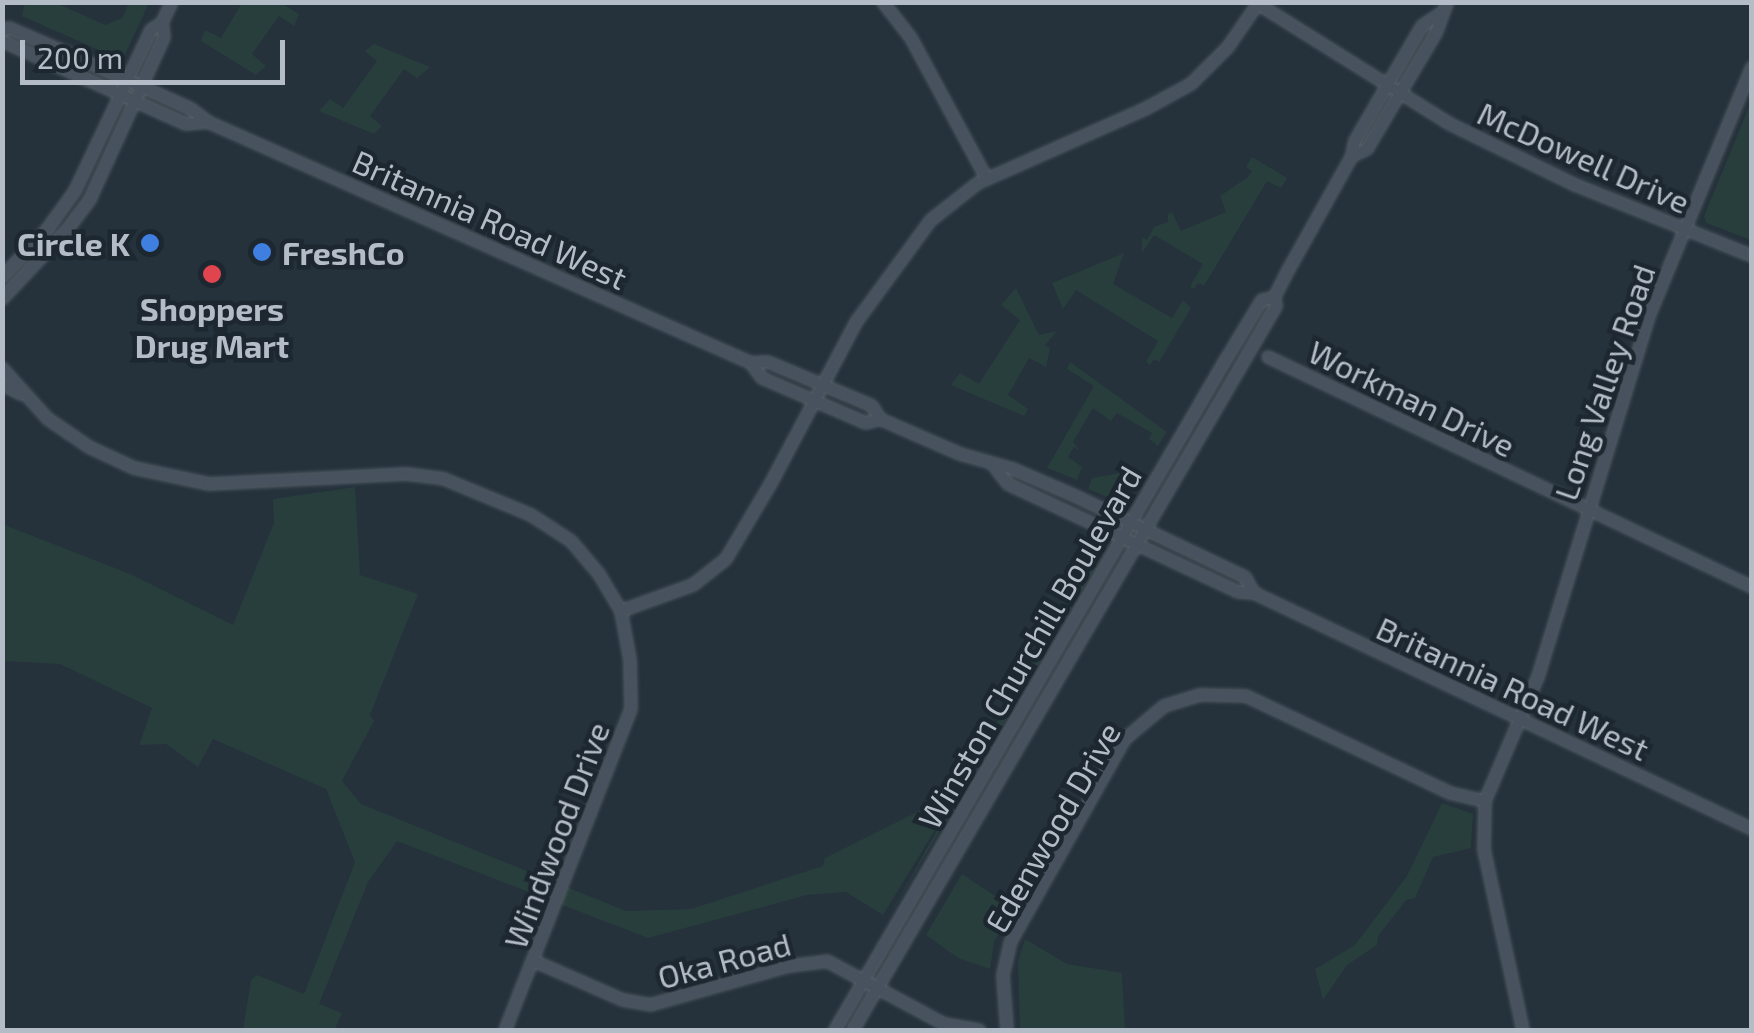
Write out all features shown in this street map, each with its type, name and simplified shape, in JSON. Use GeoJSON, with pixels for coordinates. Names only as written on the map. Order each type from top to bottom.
{"type":"FeatureCollection","features":[{"type":"Feature","properties":{"kind":"street"},"geometry":{"type":"LineString","coordinates":[[2,277],[46,231],[75,191],[151,30],[162,23],[172,2]]}},
{"type":"Feature","properties":{"kind":"street"},"geometry":{"type":"LineString","coordinates":[[883,2],[910,38],[987,179]]}},
{"type":"Feature","properties":{"kind":"street"},"geometry":{"type":"LineString","coordinates":[[620,611],[693,585],[726,559],[856,321],[914,241],[954,200],[987,179],[1181,90],[1228,47],[1258,3]]}},
{"type":"Feature","properties":{"kind":"street","name":"McDowell Drive"},"geometry":{"type":"LineString","coordinates":[[1258,3],[1400,94],[1478,138],[1684,230],[1752,256]]}},
{"type":"Feature","properties":{"kind":"street","name":"Winston Churchill Boulevard"},"geometry":{"type":"LineString","coordinates":[[853,1030],[1276,306],[1274,298],[1352,156],[1355,142],[1422,26],[1444,8]]}},
{"type":"Feature","properties":{"kind":"street","name":"Winston Churchill Boulevard"},"geometry":{"type":"LineString","coordinates":[[1352,156],[1368,149],[1436,33],[1444,8]]}},
{"type":"Feature","properties":{"kind":"street"},"geometry":{"type":"LineString","coordinates":[[2,300],[67,230],[90,199],[164,37],[162,23]]}},
{"type":"Feature","properties":{"kind":"street","name":"Britannia Road West"},"geometry":{"type":"LineString","coordinates":[[2,31],[9,28],[128,80],[191,109],[208,122],[751,363],[768,362],[872,406],[880,419],[994,466],[1013,469],[1245,577],[1254,593]]}},
{"type":"Feature","properties":{"kind":"street","name":"Britannia Road West"},"geometry":{"type":"LineString","coordinates":[[2,41],[186,124],[208,122]]}},
{"type":"Feature","properties":{"kind":"street","name":"Long Valley Road"},"geometry":{"type":"LineString","coordinates":[[1485,801],[1521,718],[1626,380],[1752,67]]}},
{"type":"Feature","properties":{"kind":"street","name":"Winston Churchill Boulevard"},"geometry":{"type":"LineString","coordinates":[[835,1030],[1262,300],[1274,298]]}},
{"type":"Feature","properties":{"kind":"street","name":"Workman Drive"},"geometry":{"type":"LineString","coordinates":[[1268,357],[1752,587]]}},
{"type":"Feature","properties":{"kind":"street","name":"Britannia Road West"},"geometry":{"type":"LineString","coordinates":[[751,363],[762,378],[866,423],[880,419]]}},
{"type":"Feature","properties":{"kind":"street","name":"Windwood Drive"},"geometry":{"type":"LineString","coordinates":[[2,368],[22,394]]}},
{"type":"Feature","properties":{"kind":"street","name":"Windwood Drive"},"geometry":{"type":"LineString","coordinates":[[2,384],[22,394],[89,447],[134,468],[184,482],[235,485],[406,474],[460,484],[531,515],[571,541],[599,574],[620,611],[630,660],[632,709],[505,1030]]}},
{"type":"Feature","properties":{"kind":"street","name":"Britannia Road West"},"geometry":{"type":"LineString","coordinates":[[994,466],[1008,484],[1239,592],[1254,593],[1752,829]]}},
{"type":"Feature","properties":{"kind":"street","name":"Edenwood Drive"},"geometry":{"type":"LineString","coordinates":[[1007,1030],[1003,975],[1011,942],[1125,739],[1164,706],[1201,695],[1246,696],[1450,793],[1485,801]]}},
{"type":"Feature","properties":{"kind":"street"},"geometry":{"type":"LineString","coordinates":[[1485,801],[1484,850],[1523,1030]]}},
{"type":"Feature","properties":{"kind":"street","name":"Oka Road"},"geometry":{"type":"LineString","coordinates":[[534,961],[623,1000],[650,1005],[806,963],[827,962],[879,986],[944,1024],[979,1030]]}},
{"type":"Feature","properties":{"kind":"green space"},"geometry":{"type":"Polygon","coordinates":[[[25,3],[56,3],[105,25],[122,18],[129,3],[149,3],[124,57],[119,59],[22,16],[25,3]]]}},
{"type":"Feature","properties":{"kind":"green space"},"geometry":{"type":"Polygon","coordinates":[[[242,3],[281,3],[299,14],[294,26],[279,16],[252,54],[266,66],[256,75],[201,41],[205,30],[221,38],[242,3]]]}},
{"type":"Feature","properties":{"kind":"green space"},"geometry":{"type":"Polygon","coordinates":[[[374,44],[430,67],[417,78],[404,69],[370,116],[382,126],[374,134],[319,111],[330,99],[343,108],[377,61],[365,51],[374,44]]]}},
{"type":"Feature","properties":{"kind":"green space"},"geometry":{"type":"Polygon","coordinates":[[[1751,102],[1751,240],[1706,223],[1704,216],[1751,102]]]}},
{"type":"Feature","properties":{"kind":"green space"},"geometry":{"type":"Polygon","coordinates":[[[1252,157],[1287,178],[1281,188],[1267,181],[1204,286],[1198,283],[1194,289],[1190,287],[1203,264],[1154,235],[1142,253],[1142,237],[1147,240],[1154,227],[1168,222],[1172,212],[1181,231],[1226,212],[1220,196],[1248,177],[1252,171],[1246,167],[1252,157]]]}},
{"type":"Feature","properties":{"kind":"green space"},"geometry":{"type":"Polygon","coordinates":[[[1124,253],[1113,284],[1172,318],[1183,300],[1191,308],[1159,362],[1154,359],[1150,365],[1146,362],[1158,341],[1076,290],[1063,309],[1052,283],[1124,253]]]}},
{"type":"Feature","properties":{"kind":"green space"},"geometry":{"type":"Polygon","coordinates":[[[1016,288],[1039,335],[1057,331],[1045,345],[1050,348],[1046,367],[1029,358],[1008,395],[1028,409],[1024,416],[951,385],[960,373],[979,384],[1020,320],[1001,305],[1016,288]]]}},
{"type":"Feature","properties":{"kind":"green space"},"geometry":{"type":"Polygon","coordinates":[[[1070,362],[1167,432],[1158,446],[1149,439],[1152,433],[1117,413],[1111,421],[1093,408],[1073,442],[1080,451],[1074,447],[1068,457],[1082,467],[1077,480],[1047,468],[1094,386],[1067,369],[1070,362]]]}},
{"type":"Feature","properties":{"kind":"green space"},"geometry":{"type":"Polygon","coordinates":[[[1131,471],[1139,479],[1123,504],[1088,489],[1092,478],[1131,471]]]}},
{"type":"Feature","properties":{"kind":"green space"},"geometry":{"type":"Polygon","coordinates":[[[355,487],[360,575],[418,594],[370,715],[374,721],[342,781],[361,804],[626,911],[691,909],[823,866],[825,858],[939,801],[944,809],[936,828],[883,915],[846,892],[807,895],[648,938],[397,841],[368,882],[319,1004],[342,1013],[335,1029],[243,1030],[251,980],[257,975],[304,994],[355,862],[326,789],[213,739],[198,767],[166,744],[139,745],[152,708],[60,664],[3,661],[2,524],[130,574],[233,625],[274,523],[273,499],[355,487]]]}},
{"type":"Feature","properties":{"kind":"green space"},"geometry":{"type":"Polygon","coordinates":[[[1101,553],[1100,560],[888,918],[1041,644],[1081,562],[1101,553]]]}},
{"type":"Feature","properties":{"kind":"green space"},"geometry":{"type":"Polygon","coordinates":[[[1442,803],[1473,814],[1471,848],[1433,857],[1415,898],[1406,900],[1378,936],[1377,945],[1347,965],[1323,1000],[1315,969],[1355,945],[1407,876],[1442,803]]]}},
{"type":"Feature","properties":{"kind":"green space"},"geometry":{"type":"Polygon","coordinates":[[[962,874],[1013,908],[994,942],[990,969],[958,958],[926,935],[962,874]]]}},
{"type":"Feature","properties":{"kind":"green space"},"geometry":{"type":"Polygon","coordinates":[[[1025,939],[1067,964],[1122,973],[1125,1030],[1020,1030],[1018,960],[1025,939]]]}},
{"type":"Feature","properties":{"kind":"place","name":"Circle K"},"geometry":{"type":"Point","coordinates":[150,243]}},
{"type":"Feature","properties":{"kind":"place","name":"FreshCo"},"geometry":{"type":"Point","coordinates":[262,252]}},
{"type":"Feature","properties":{"kind":"place","name":"Shoppers Drug Mart"},"geometry":{"type":"Point","coordinates":[212,274]}}]}
